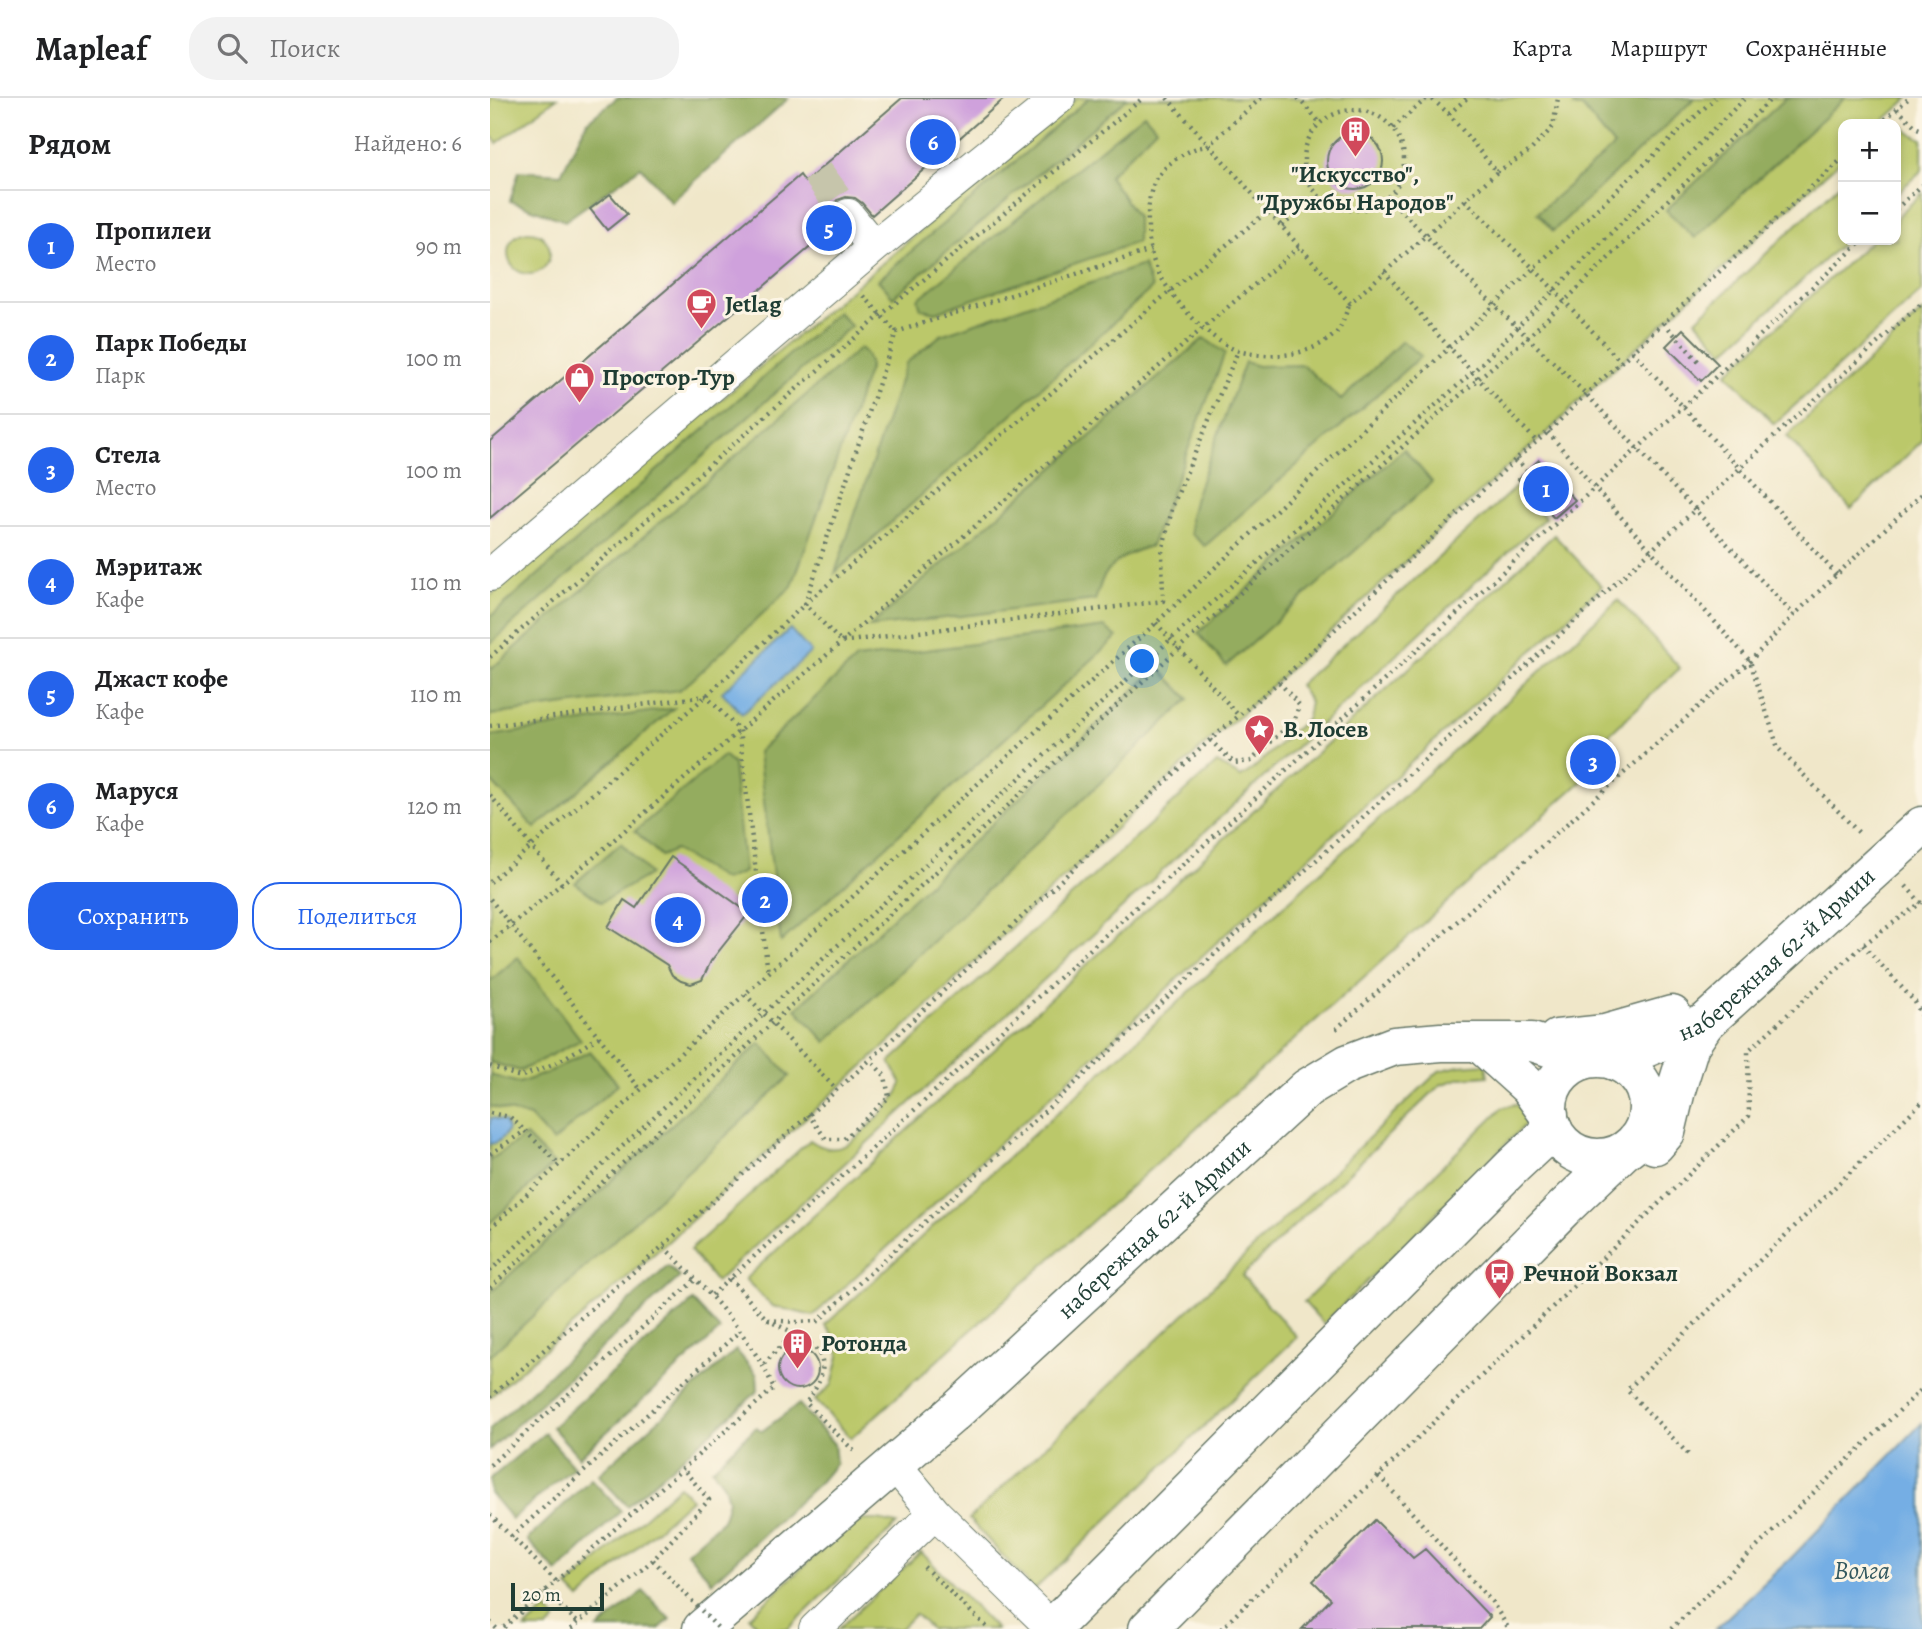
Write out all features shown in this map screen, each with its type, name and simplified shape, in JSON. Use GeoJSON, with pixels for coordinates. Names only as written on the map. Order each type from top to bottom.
{"type":"FeatureCollection","features":[{"type":"Feature","properties":{"kind":"main road","name":"набережная 62-й Армии"},"geometry":{"type":"LineString","coordinates":[[1600,1060],[1698,1034],[1746,986],[1922,826]]}},
{"type":"Feature","properties":{"kind":"main road"},"geometry":{"type":"LineString","coordinates":[[1532,1042],[1605,1034],[1673,1014],[1746,986]]}},
{"type":"Feature","properties":{"kind":"main road"},"geometry":{"type":"LineString","coordinates":[[1648,1104],[1698,1034]]}},
{"type":"Feature","properties":{"kind":"main road"},"geometry":{"type":"LineString","coordinates":[[1558,1215],[1624,1184],[1666,1132],[1676,1090],[1698,1034]]}},
{"type":"Feature","properties":{"kind":"main road","name":"набережная 62-й Армии"},"geometry":{"type":"LineString","coordinates":[[702,1629],[957,1411],[1307,1088],[1347,1064],[1394,1046],[1441,1042],[1532,1042]]}},
{"type":"Feature","properties":{"kind":"main road"},"geometry":{"type":"LineString","coordinates":[[1148,1629],[1643,1131],[1648,1104],[1645,1090],[1628,1067],[1532,1042]]}},
{"type":"Feature","properties":{"kind":"main road"},"geometry":{"type":"LineString","coordinates":[[1480,1043],[1529,1087],[1563,1143],[1576,1153],[1608,1157],[1624,1151]]}},
{"type":"Feature","properties":{"kind":"main road"},"geometry":{"type":"LineString","coordinates":[[1051,1629],[1512,1167],[1551,1122],[1549,1101],[1561,1074],[1572,1065],[1600,1060]]}},
{"type":"Feature","properties":{"kind":"street"},"geometry":{"type":"LineString","coordinates":[[490,575],[874,247],[1059,98]]}},
{"type":"Feature","properties":{"kind":"street"},"geometry":{"type":"LineString","coordinates":[[848,215],[874,247]]}},
{"type":"Feature","properties":{"kind":"street"},"geometry":{"type":"LineString","coordinates":[[894,1464],[935,1513],[1051,1629]]}},
{"type":"Feature","properties":{"kind":"street"},"geometry":{"type":"LineString","coordinates":[[815,1629],[935,1513]]}},
{"type":"Feature","properties":{"kind":"path"},"geometry":{"type":"LineString","coordinates":[[490,657],[881,315],[1143,98]]}},
{"type":"Feature","properties":{"kind":"path"},"geometry":{"type":"LineString","coordinates":[[1167,98],[1350,303]]}},
{"type":"Feature","properties":{"kind":"path"},"geometry":{"type":"LineString","coordinates":[[1261,98],[1209,144],[1170,163],[1154,184],[1148,213],[1155,266],[1170,291],[1202,328],[1238,351],[1279,355],[1307,351],[1338,331],[1350,303],[1497,172],[1530,151],[1553,127],[1558,98]]}},
{"type":"Feature","properties":{"kind":"path"},"geometry":{"type":"LineString","coordinates":[[1298,98],[1320,122]]}},
{"type":"Feature","properties":{"kind":"path"},"geometry":{"type":"LineString","coordinates":[[1393,128],[1429,98],[1448,114],[1497,172]]}},
{"type":"Feature","properties":{"kind":"path"},"geometry":{"type":"LineString","coordinates":[[1448,114],[1467,98]]}},
{"type":"Feature","properties":{"kind":"path"},"geometry":{"type":"LineString","coordinates":[[490,1228],[1156,623],[1714,98]]}},
{"type":"Feature","properties":{"kind":"path"},"geometry":{"type":"LineString","coordinates":[[490,1271],[763,1014],[1171,639],[1473,372],[1745,98]]}},
{"type":"Feature","properties":{"kind":"path"},"geometry":{"type":"LineString","coordinates":[[490,1288],[772,1023],[1179,648],[1527,338],[1772,98]]}},
{"type":"Feature","properties":{"kind":"path"},"geometry":{"type":"LineString","coordinates":[[1885,119],[1909,98]]}},
{"type":"Feature","properties":{"kind":"path"},"geometry":{"type":"LineString","coordinates":[[1897,108],[1922,130]]}},
{"type":"Feature","properties":{"kind":"path"},"geometry":{"type":"LineString","coordinates":[[1349,110],[1366,111],[1381,117],[1393,128],[1401,141],[1405,156],[1404,171],[1389,198],[1361,211],[1331,206],[1318,197],[1308,183],[1304,168],[1304,151],[1310,135],[1320,122],[1349,110]]}},
{"type":"Feature","properties":{"kind":"path"},"geometry":{"type":"LineString","coordinates":[[490,1397],[870,1060],[1210,740],[1279,682],[1632,351],[1838,163]]}},
{"type":"Feature","properties":{"kind":"path"},"geometry":{"type":"LineString","coordinates":[[1901,204],[1922,185]]}},
{"type":"Feature","properties":{"kind":"path"},"geometry":{"type":"LineString","coordinates":[[1282,226],[1318,197]]}},
{"type":"Feature","properties":{"kind":"path"},"geometry":{"type":"LineString","coordinates":[[1389,198],[1586,394],[1794,615]]}},
{"type":"Feature","properties":{"kind":"path"},"geometry":{"type":"LineString","coordinates":[[1465,200],[1534,268],[1621,362]]}},
{"type":"Feature","properties":{"kind":"path"},"geometry":{"type":"LineString","coordinates":[[490,882],[706,696],[805,604],[1170,291],[1268,211]]}},
{"type":"Feature","properties":{"kind":"path"},"geometry":{"type":"LineString","coordinates":[[712,1296],[1858,245]]}},
{"type":"Feature","properties":{"kind":"path"},"geometry":{"type":"LineString","coordinates":[[490,942],[562,884],[1300,246]]}},
{"type":"Feature","properties":{"kind":"path"},"geometry":{"type":"LineString","coordinates":[[896,332],[1151,250]]}},
{"type":"Feature","properties":{"kind":"path"},"geometry":{"type":"LineString","coordinates":[[1384,271],[1449,347],[1537,442]]}},
{"type":"Feature","properties":{"kind":"path"},"geometry":{"type":"LineString","coordinates":[[864,295],[896,332]]}},
{"type":"Feature","properties":{"kind":"path"},"geometry":{"type":"LineString","coordinates":[[768,1320],[818,1321],[1922,303]]}},
{"type":"Feature","properties":{"kind":"path"},"geometry":{"type":"LineString","coordinates":[[1664,323],[1699,362]]}},
{"type":"Feature","properties":{"kind":"path"},"geometry":{"type":"LineString","coordinates":[[805,604],[896,332]]}},
{"type":"Feature","properties":{"kind":"path"},"geometry":{"type":"LineString","coordinates":[[1170,610],[1163,601],[1162,552],[1173,505],[1238,351]]}},
{"type":"Feature","properties":{"kind":"path"},"geometry":{"type":"LineString","coordinates":[[1632,351],[1837,575]]}},
{"type":"Feature","properties":{"kind":"path"},"geometry":{"type":"LineString","coordinates":[[1221,1629],[1749,1116],[1748,1051],[1863,945],[1922,903],[1778,748],[1750,660],[1548,432]]}},
{"type":"Feature","properties":{"kind":"path"},"geometry":{"type":"LineString","coordinates":[[1516,459],[1552,496]]}},
{"type":"Feature","properties":{"kind":"path"},"geometry":{"type":"LineString","coordinates":[[1333,1031],[1750,660],[1922,494]]}},
{"type":"Feature","properties":{"kind":"path"},"geometry":{"type":"LineString","coordinates":[[841,642],[1163,601]]}},
{"type":"Feature","properties":{"kind":"path"},"geometry":{"type":"LineString","coordinates":[[805,604],[841,642]]}},
{"type":"Feature","properties":{"kind":"path"},"geometry":{"type":"LineString","coordinates":[[1156,623],[1239,716]]}},
{"type":"Feature","properties":{"kind":"path"},"geometry":{"type":"LineString","coordinates":[[1210,740],[1234,763],[1251,761],[1295,719],[1299,705],[1279,682]]}},
{"type":"Feature","properties":{"kind":"path"},"geometry":{"type":"LineString","coordinates":[[490,726],[706,696]]}},
{"type":"Feature","properties":{"kind":"path"},"geometry":{"type":"LineString","coordinates":[[706,696],[740,730],[768,973]]}},
{"type":"Feature","properties":{"kind":"path"},"geometry":{"type":"LineString","coordinates":[[490,794],[562,884]]}},
{"type":"Feature","properties":{"kind":"path"},"geometry":{"type":"LineString","coordinates":[[490,898],[641,1090]]}},
{"type":"Feature","properties":{"kind":"path"},"geometry":{"type":"LineString","coordinates":[[1863,945],[1915,1002],[1922,1016]]}},
{"type":"Feature","properties":{"kind":"path"},"geometry":{"type":"LineString","coordinates":[[745,994],[836,1090]]}},
{"type":"Feature","properties":{"kind":"path"},"geometry":{"type":"LineString","coordinates":[[490,1066],[520,1077],[556,1063],[599,1037]]}},
{"type":"Feature","properties":{"kind":"path"},"geometry":{"type":"LineString","coordinates":[[808,1114],[826,1139],[844,1139],[888,1097],[885,1076],[870,1060]]}},
{"type":"Feature","properties":{"kind":"path"},"geometry":{"type":"LineString","coordinates":[[1688,1454],[1627,1390],[1922,1102]]}},
{"type":"Feature","properties":{"kind":"path"},"geometry":{"type":"LineString","coordinates":[[490,1112],[510,1116],[559,1164]]}},
{"type":"Feature","properties":{"kind":"path"},"geometry":{"type":"LineString","coordinates":[[490,1154],[525,1131]]}},
{"type":"Feature","properties":{"kind":"path"},"geometry":{"type":"LineString","coordinates":[[490,1622],[499,1629],[774,1388],[764,1364],[712,1296],[663,1246]]}},
{"type":"Feature","properties":{"kind":"path"},"geometry":{"type":"LineString","coordinates":[[730,1278],[768,1320],[816,1347],[823,1360],[823,1370],[818,1387],[806,1403]]}},
{"type":"Feature","properties":{"kind":"path"},"geometry":{"type":"LineString","coordinates":[[490,1465],[696,1279]]}},
{"type":"Feature","properties":{"kind":"path"},"geometry":{"type":"LineString","coordinates":[[511,1537],[739,1332]]}},
{"type":"Feature","properties":{"kind":"path"},"geometry":{"type":"LineString","coordinates":[[764,1364],[793,1333]]}},
{"type":"Feature","properties":{"kind":"path"},"geometry":{"type":"LineString","coordinates":[[1671,1629],[1922,1390]]}},
{"type":"Feature","properties":{"kind":"path"},"geometry":{"type":"LineString","coordinates":[[571,1629],[653,1560],[709,1500],[683,1469]]}},
{"type":"Feature","properties":{"kind":"path"},"geometry":{"type":"LineString","coordinates":[[1379,1476],[1492,1602],[1509,1629]]}},
{"type":"Feature","properties":{"kind":"path"},"geometry":{"type":"LineString","coordinates":[[490,1515],[556,1581]]}},
{"type":"Feature","properties":{"kind":"path"},"geometry":{"type":"LineString","coordinates":[[653,1560],[719,1629]]}},
{"type":"Feature","properties":{"kind":"path"},"geometry":{"type":"LineString","coordinates":[[545,1591],[578,1623]]}},
{"type":"Feature","properties":{"kind":"green space"},"geometry":{"type":"Polygon","coordinates":[[[490,98],[557,98],[497,143],[490,134],[490,98]]]}},
{"type":"Feature","properties":{"kind":"green space"},"geometry":{"type":"Polygon","coordinates":[[[617,98],[789,98],[671,202],[641,167],[565,221],[510,201],[519,171],[561,174],[587,122],[617,98]]]}},
{"type":"Feature","properties":{"kind":"green space"},"geometry":{"type":"Polygon","coordinates":[[[1077,98],[1909,98],[1886,119],[1838,119],[1838,163],[1210,740],[870,1060],[490,1397],[490,596],[1077,98]]]}},
{"type":"Feature","properties":{"kind":"green space"},"geometry":{"type":"Polygon","coordinates":[[[1089,98],[1128,98],[893,297],[878,280],[1089,98]]]}},
{"type":"Feature","properties":{"kind":"green space"},"geometry":{"type":"Polygon","coordinates":[[[1575,98],[1695,98],[1553,231],[1537,213],[1614,146],[1582,107],[1573,107],[1575,98]]]}},
{"type":"Feature","properties":{"kind":"green space"},"geometry":{"type":"Polygon","coordinates":[[[1786,98],[1845,98],[1695,238],[1666,210],[1786,98]]]}},
{"type":"Feature","properties":{"kind":"green space"},"geometry":{"type":"Polygon","coordinates":[[[1144,114],[1156,128],[1109,176],[1137,217],[1137,242],[936,312],[921,309],[918,299],[1144,114]]]}},
{"type":"Feature","properties":{"kind":"green space"},"geometry":{"type":"Polygon","coordinates":[[[1903,125],[1910,133],[1922,139],[1922,170],[1901,189],[1901,182],[1903,125]]]}},
{"type":"Feature","properties":{"kind":"green space"},"geometry":{"type":"Polygon","coordinates":[[[1838,186],[1838,245],[1841,245],[1724,352],[1696,320],[1838,186]]]}},
{"type":"Feature","properties":{"kind":"green space"},"geometry":{"type":"Polygon","coordinates":[[[1922,193],[1922,291],[1774,424],[1727,373],[1867,245],[1901,245],[1901,213],[1922,193]]]}},
{"type":"Feature","properties":{"kind":"green space"},"geometry":{"type":"Polygon","coordinates":[[[529,232],[544,238],[550,253],[544,268],[529,274],[514,268],[508,253],[514,238],[529,232]]]}},
{"type":"Feature","properties":{"kind":"green space"},"geometry":{"type":"Polygon","coordinates":[[[1143,265],[1152,288],[835,573],[906,363],[941,335],[1143,265]]]}},
{"type":"Feature","properties":{"kind":"green space"},"geometry":{"type":"Polygon","coordinates":[[[838,312],[851,326],[490,644],[490,617],[838,312]]]}},
{"type":"Feature","properties":{"kind":"green space"},"geometry":{"type":"Polygon","coordinates":[[[1922,312],[1922,441],[1851,509],[1787,436],[1922,312]]]}},
{"type":"Feature","properties":{"kind":"green space"},"geometry":{"type":"Polygon","coordinates":[[[1204,338],[1225,353],[1151,546],[1130,554],[1112,567],[1103,578],[1095,600],[869,627],[1204,338]]]}},
{"type":"Feature","properties":{"kind":"green space"},"geometry":{"type":"Polygon","coordinates":[[[1402,341],[1421,356],[1205,546],[1191,534],[1190,517],[1195,497],[1245,362],[1258,366],[1303,365],[1341,400],[1402,341]]]}},
{"type":"Feature","properties":{"kind":"green space"},"geometry":{"type":"Polygon","coordinates":[[[860,348],[866,354],[870,366],[792,586],[679,690],[490,715],[490,670],[860,348]]]}},
{"type":"Feature","properties":{"kind":"green space"},"geometry":{"type":"Polygon","coordinates":[[[1404,449],[1432,482],[1226,666],[1198,633],[1404,449]]]}},
{"type":"Feature","properties":{"kind":"green space"},"geometry":{"type":"Polygon","coordinates":[[[1517,486],[1545,518],[716,1282],[690,1250],[810,1140],[820,1146],[838,1148],[861,1134],[891,1103],[902,1084],[890,1062],[1217,763],[1241,777],[1253,769],[1307,718],[1310,702],[1299,685],[1517,486]]]}},
{"type":"Feature","properties":{"kind":"green space"},"geometry":{"type":"Polygon","coordinates":[[[1554,535],[1602,586],[813,1316],[772,1306],[745,1279],[1554,535]]]}},
{"type":"Feature","properties":{"kind":"green space"},"geometry":{"type":"Polygon","coordinates":[[[1618,600],[1680,668],[1582,760],[1592,772],[851,1438],[815,1400],[832,1385],[839,1356],[838,1347],[825,1325],[1618,600]]]}},
{"type":"Feature","properties":{"kind":"green space"},"geometry":{"type":"Polygon","coordinates":[[[1105,627],[1117,637],[781,942],[758,752],[856,659],[1105,627]]]}},
{"type":"Feature","properties":{"kind":"green space"},"geometry":{"type":"Polygon","coordinates":[[[1158,667],[1189,699],[826,1042],[796,1009],[1158,667]]]}},
{"type":"Feature","properties":{"kind":"green space"},"geometry":{"type":"Polygon","coordinates":[[[674,708],[535,828],[490,780],[490,736],[674,708]]]}},
{"type":"Feature","properties":{"kind":"green space"},"geometry":{"type":"Polygon","coordinates":[[[724,755],[733,764],[744,872],[724,880],[675,850],[661,856],[635,831],[724,755]]]}},
{"type":"Feature","properties":{"kind":"green space"},"geometry":{"type":"Polygon","coordinates":[[[621,843],[650,874],[601,902],[575,883],[621,843]]]}},
{"type":"Feature","properties":{"kind":"green space"},"geometry":{"type":"Polygon","coordinates":[[[518,957],[581,1040],[520,1071],[490,1062],[490,981],[518,957]]]}},
{"type":"Feature","properties":{"kind":"green space"},"geometry":{"type":"Polygon","coordinates":[[[760,1043],[790,1076],[490,1356],[490,1293],[760,1043]]]}},
{"type":"Feature","properties":{"kind":"green space"},"geometry":{"type":"Polygon","coordinates":[[[590,1051],[618,1084],[553,1142],[530,1117],[490,1106],[490,1075],[519,1083],[547,1073],[590,1051]]]}},
{"type":"Feature","properties":{"kind":"green space"},"geometry":{"type":"Polygon","coordinates":[[[1486,1064],[1488,1076],[1461,1078],[1440,1085],[1242,1276],[1297,1337],[1034,1590],[969,1519],[1439,1071],[1486,1064]]]}},
{"type":"Feature","properties":{"kind":"green space"},"geometry":{"type":"Polygon","coordinates":[[[1515,1104],[1522,1107],[1528,1115],[1525,1125],[1324,1324],[1304,1302],[1502,1108],[1515,1104]]]}},
{"type":"Feature","properties":{"kind":"green space"},"geometry":{"type":"Polygon","coordinates":[[[526,1136],[554,1164],[490,1223],[490,1160],[526,1136]]]}},
{"type":"Feature","properties":{"kind":"green space"},"geometry":{"type":"Polygon","coordinates":[[[668,1266],[680,1277],[490,1449],[490,1429],[668,1266]]]}},
{"type":"Feature","properties":{"kind":"green space"},"geometry":{"type":"Polygon","coordinates":[[[693,1301],[720,1330],[579,1457],[552,1427],[693,1301]]]}},
{"type":"Feature","properties":{"kind":"green space"},"geometry":{"type":"Polygon","coordinates":[[[736,1350],[757,1375],[758,1391],[627,1506],[598,1475],[736,1350]]]}},
{"type":"Feature","properties":{"kind":"green space"},"geometry":{"type":"Polygon","coordinates":[[[799,1404],[834,1444],[836,1463],[821,1481],[712,1582],[687,1552],[723,1520],[728,1500],[724,1485],[712,1469],[756,1427],[762,1431],[799,1404]]]}},
{"type":"Feature","properties":{"kind":"green space"},"geometry":{"type":"Polygon","coordinates":[[[545,1433],[574,1467],[512,1519],[490,1493],[490,1479],[545,1433]]]}},
{"type":"Feature","properties":{"kind":"green space"},"geometry":{"type":"Polygon","coordinates":[[[591,1479],[621,1511],[557,1572],[527,1540],[591,1479]]]}},
{"type":"Feature","properties":{"kind":"green space"},"geometry":{"type":"Polygon","coordinates":[[[679,1486],[691,1499],[580,1599],[568,1587],[679,1486]]]}},
{"type":"Feature","properties":{"kind":"green space"},"geometry":{"type":"Polygon","coordinates":[[[863,1520],[897,1524],[788,1629],[760,1629],[749,1617],[832,1540],[863,1520]]]}},
{"type":"Feature","properties":{"kind":"green space"},"geometry":{"type":"Polygon","coordinates":[[[921,1552],[996,1629],[931,1629],[915,1614],[900,1629],[838,1629],[921,1552]]]}},
{"type":"Feature","properties":{"kind":"green space"},"geometry":{"type":"Polygon","coordinates":[[[643,1591],[670,1619],[659,1629],[598,1629],[643,1591]]]}},
{"type":"Feature","properties":{"kind":"green space"},"geometry":{"type":"Polygon","coordinates":[[[546,1609],[556,1620],[547,1629],[525,1629],[546,1609]]]}},
{"type":"Feature","properties":{"kind":"water"},"geometry":{"type":"Polygon","coordinates":[[[790,629],[811,652],[742,714],[722,692],[790,629]]]}},
{"type":"Feature","properties":{"kind":"water"},"geometry":{"type":"Polygon","coordinates":[[[490,1119],[505,1121],[508,1130],[501,1140],[490,1144],[490,1119]]]}},
{"type":"Feature","properties":{"kind":"water","name":"Волга"},"geometry":{"type":"Polygon","coordinates":[[[1922,1423],[1922,1629],[1715,1629],[1790,1559],[1922,1423]]]}},
{"type":"Feature","properties":{"kind":"building"},"geometry":{"type":"Polygon","coordinates":[[[902,98],[1005,98],[872,215],[855,198],[837,200],[831,209],[830,219],[834,227],[490,518],[490,441],[800,175],[805,182],[902,98]]]}},
{"type":"Feature","properties":{"kind":"building","name":"\"Искусство\", \"Дружбы Народов\""},"geometry":{"type":"Polygon","coordinates":[[[1355,133],[1366,135],[1375,141],[1381,150],[1381,172],[1375,181],[1366,187],[1355,189],[1344,187],[1335,181],[1329,172],[1327,161],[1329,150],[1335,141],[1344,135],[1355,133]]]}},
{"type":"Feature","properties":{"kind":"building"},"geometry":{"type":"Polygon","coordinates":[[[610,194],[627,214],[607,230],[590,209],[610,194]]]}},
{"type":"Feature","properties":{"kind":"building"},"geometry":{"type":"Polygon","coordinates":[[[1683,329],[1718,364],[1701,381],[1666,346],[1683,329]]]}},
{"type":"Feature","properties":{"kind":"building"},"geometry":{"type":"Polygon","coordinates":[[[1539,460],[1575,500],[1554,518],[1518,479],[1539,460]]]}},
{"type":"Feature","properties":{"kind":"building"},"geometry":{"type":"Polygon","coordinates":[[[671,857],[749,913],[711,961],[702,980],[691,984],[672,975],[667,965],[608,927],[624,900],[636,908],[671,857]]]}},
{"type":"Feature","properties":{"kind":"building","name":"Ротонда"},"geometry":{"type":"Polygon","coordinates":[[[798,1349],[812,1355],[818,1369],[812,1383],[798,1389],[784,1383],[778,1369],[784,1355],[798,1349]]]}},
{"type":"Feature","properties":{"kind":"building"},"geometry":{"type":"Polygon","coordinates":[[[1375,1520],[1413,1558],[1425,1549],[1490,1617],[1479,1629],[1302,1629],[1331,1599],[1313,1581],[1375,1520]]]}},
{"type":"Feature","properties":{"kind":"tunnel"},"geometry":{"type":"LineString","coordinates":[[817,172],[848,215]]}},
{"type":"Feature","properties":{"kind":"place","name":"Маруся"},"geometry":{"type":"Point","coordinates":[933,142]}},
{"type":"Feature","properties":{"kind":"place","name":"\"Искусство\", \"Дружбы Народов\""},"geometry":{"type":"Point","coordinates":[1355,159]}},
{"type":"Feature","properties":{"kind":"place","name":"Джаст кофе"},"geometry":{"type":"Point","coordinates":[829,228]}},
{"type":"Feature","properties":{"kind":"place","name":"Jetlag"},"geometry":{"type":"Point","coordinates":[702,331]}},
{"type":"Feature","properties":{"kind":"place","name":"Простор-Тур"},"geometry":{"type":"Point","coordinates":[579,404]}},
{"type":"Feature","properties":{"kind":"place","name":"Пропилеи"},"geometry":{"type":"Point","coordinates":[1546,489]}},
{"type":"Feature","properties":{"kind":"place","name":"В. Лосев"},"geometry":{"type":"Point","coordinates":[1260,756]}},
{"type":"Feature","properties":{"kind":"place","name":"Стела"},"geometry":{"type":"Point","coordinates":[1593,762]}},
{"type":"Feature","properties":{"kind":"place","name":"Парк Победы"},"geometry":{"type":"Point","coordinates":[765,900]}},
{"type":"Feature","properties":{"kind":"place","name":"Мэритаж"},"geometry":{"type":"Point","coordinates":[678,920]}},
{"type":"Feature","properties":{"kind":"place","name":"Речной Вокзал"},"geometry":{"type":"Point","coordinates":[1500,1300]}},
{"type":"Feature","properties":{"kind":"place","name":"Ротонда"},"geometry":{"type":"Point","coordinates":[798,1370]}}]}
